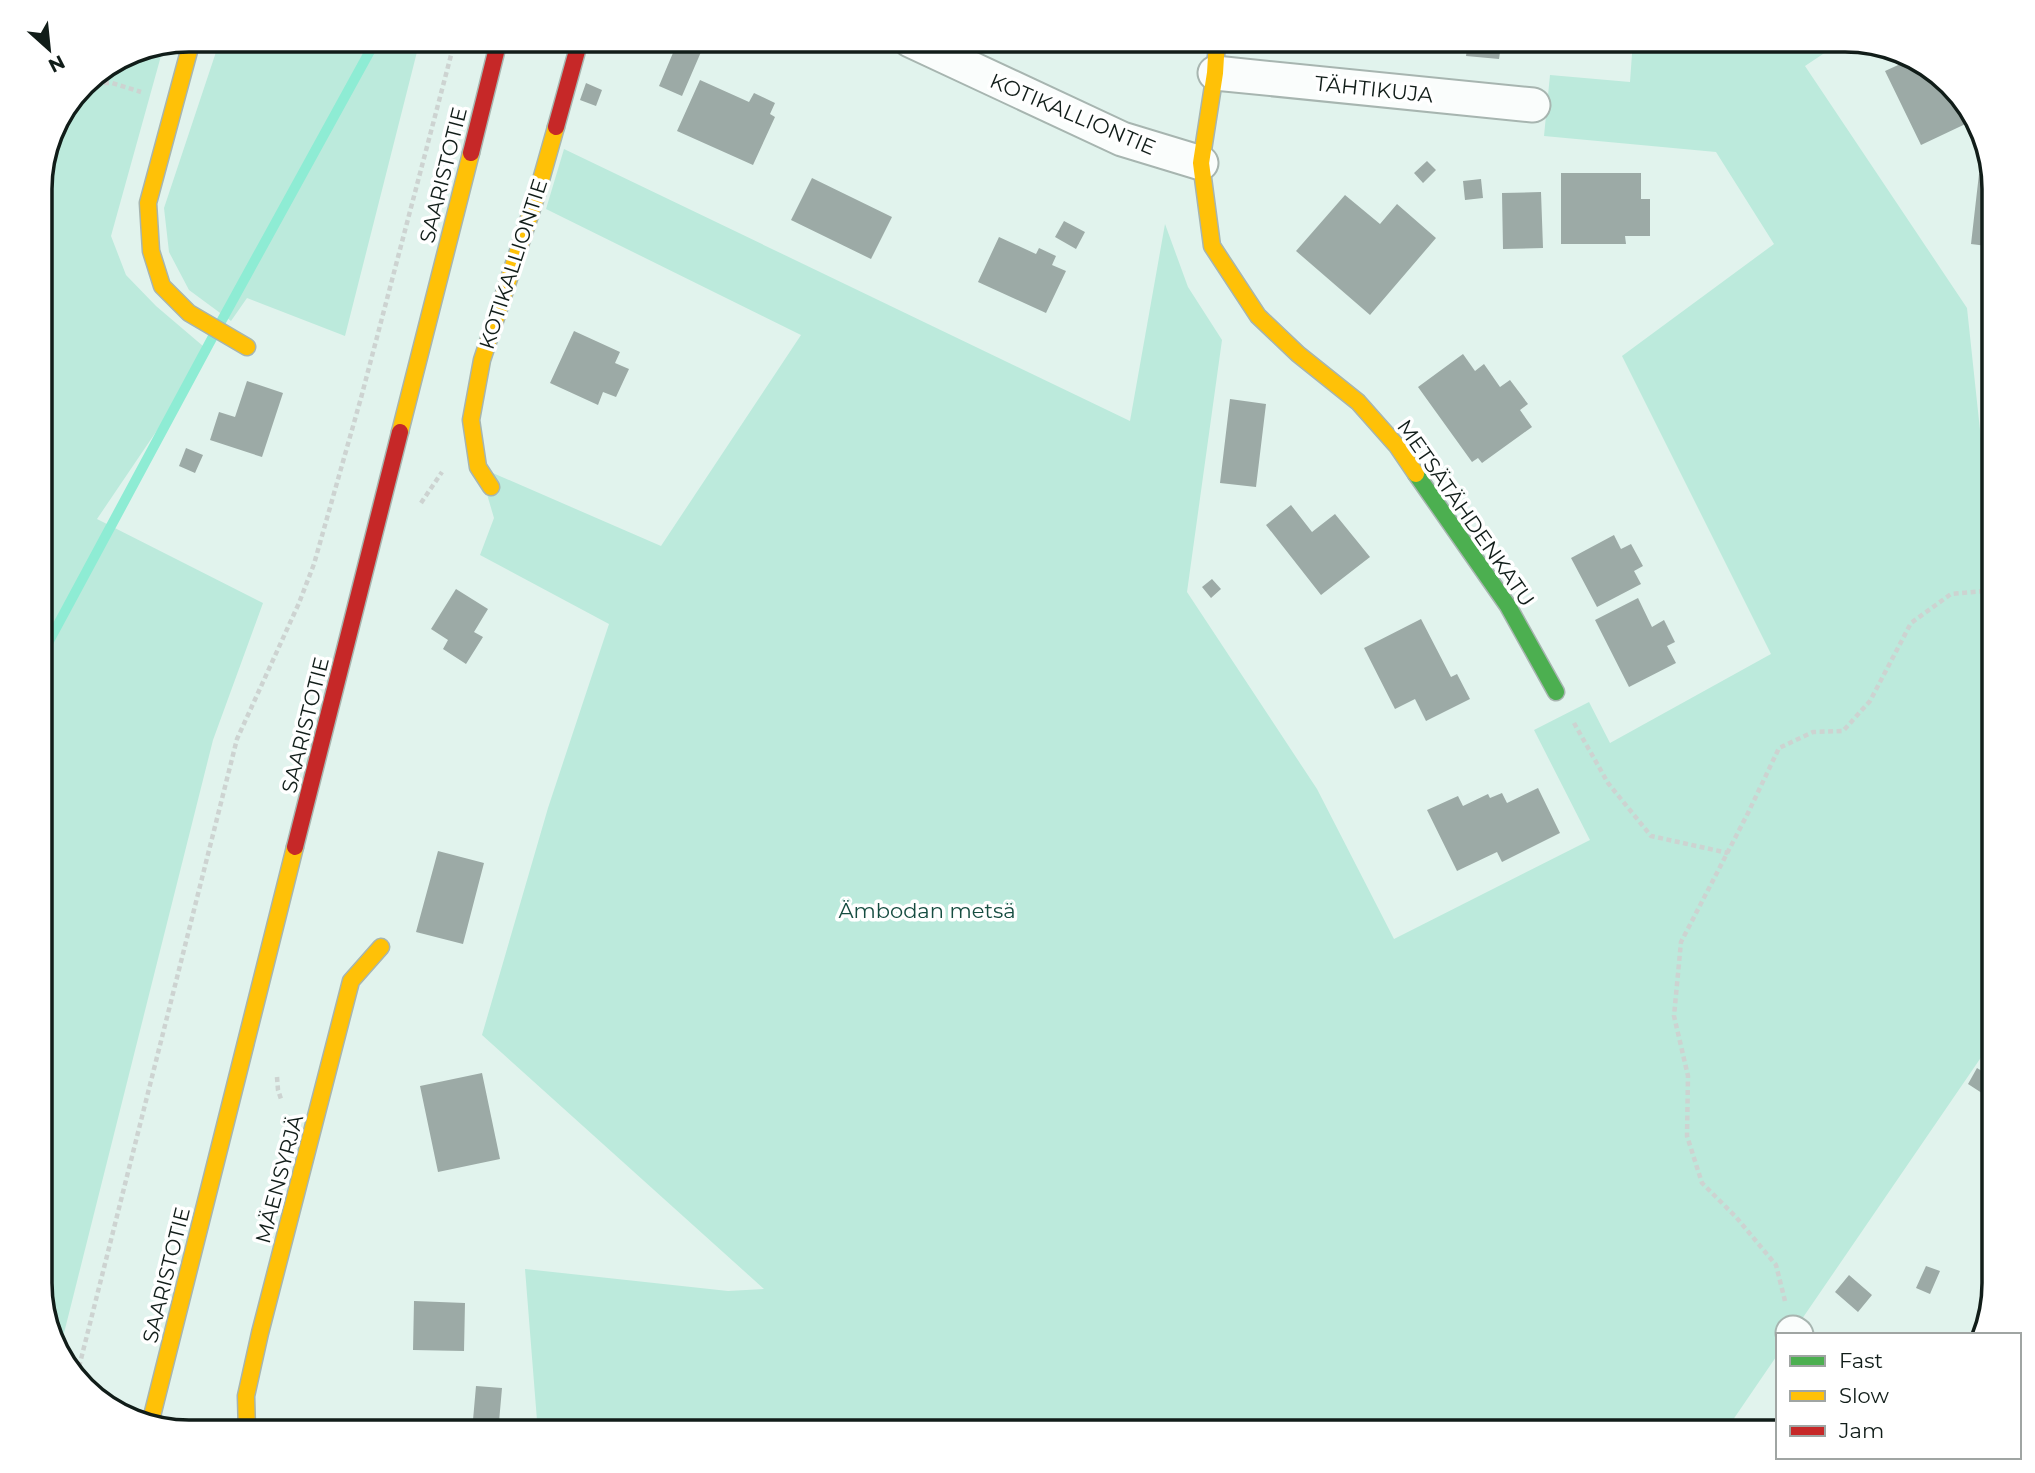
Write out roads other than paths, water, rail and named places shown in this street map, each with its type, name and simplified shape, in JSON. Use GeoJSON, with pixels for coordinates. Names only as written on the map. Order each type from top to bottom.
{"type":"FeatureCollection","features":[{"type":"Feature","properties":{"kind":"street"},"geometry":{"type":"LineString","coordinates":[[189,52],[148,203],[150,251],[162,286],[190,313],[247,346]]}},
{"type":"Feature","properties":{"kind":"street","name":"SAARISTOTIE"},"geometry":{"type":"LineString","coordinates":[[152,1415],[496,52]]}},
{"type":"Feature","properties":{"kind":"street","name":"KOTIKALLIONTIE"},"geometry":{"type":"LineString","coordinates":[[491,487],[478,467],[471,420],[482,360],[537,194],[577,52]]}},
{"type":"Feature","properties":{"kind":"street","name":"KOTIKALLIONTIE"},"geometry":{"type":"LineString","coordinates":[[936,52],[1122,139],[1201,163]]}},
{"type":"Feature","properties":{"kind":"street","name":"METSÄTÄHDENKATU"},"geometry":{"type":"LineString","coordinates":[[1216,52],[1201,163],[1212,246],[1258,316],[1298,354],[1358,402],[1397,446],[1508,606],[1556,692]]}},
{"type":"Feature","properties":{"kind":"street","name":"TÄHTIKUJA"},"geometry":{"type":"LineString","coordinates":[[1215,73],[1533,105]]}},
{"type":"Feature","properties":{"kind":"street","name":"MÄENSYRJÄ"},"geometry":{"type":"LineString","coordinates":[[247,1420],[246,1396],[260,1333],[351,981],[381,947]]}},
{"type":"Feature","properties":{"kind":"waterway"},"geometry":{"type":"LineString","coordinates":[[53,634],[369,52]]}},
{"type":"Feature","properties":{"kind":"park label","name":"Ämbodan metsä"},"geometry":{"type":"Point","coordinates":[927,910]}}]}
